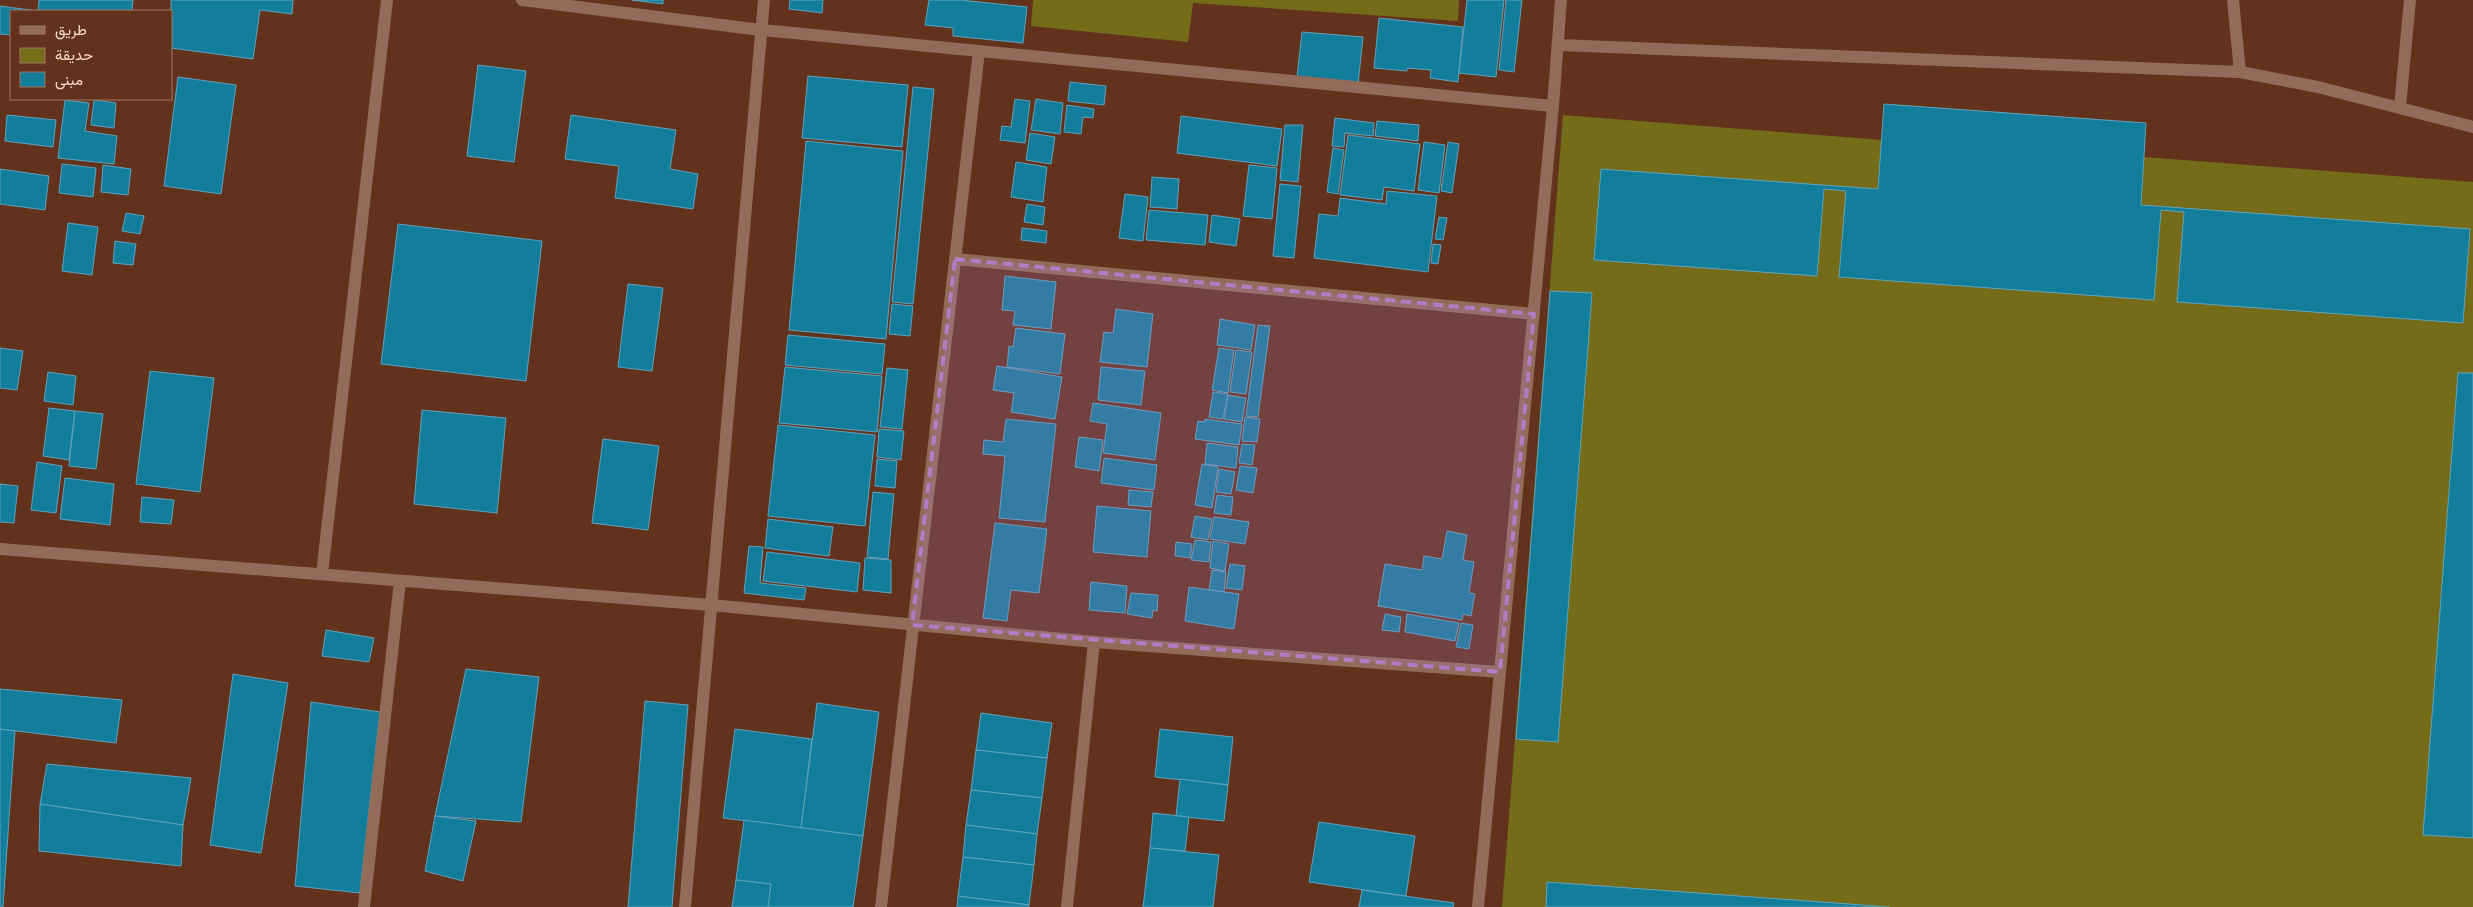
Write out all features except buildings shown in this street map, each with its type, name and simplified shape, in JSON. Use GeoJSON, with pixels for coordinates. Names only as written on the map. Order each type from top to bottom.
{"type":"FeatureCollection","features":[{"type":"Feature","properties":{"kind":"street"},"geometry":{"type":"LineString","coordinates":[[322,574],[387,0]]}},
{"type":"Feature","properties":{"kind":"street"},"geometry":{"type":"LineString","coordinates":[[522,0],[761,30],[1553,106]]}},
{"type":"Feature","properties":{"kind":"street"},"geometry":{"type":"LineString","coordinates":[[685,907],[764,0]]}},
{"type":"Feature","properties":{"kind":"street"},"geometry":{"type":"LineString","coordinates":[[1478,907],[1559,45],[1561,0]]}},
{"type":"Feature","properties":{"kind":"street"},"geometry":{"type":"LineString","coordinates":[[2233,0],[2240,72]]}},
{"type":"Feature","properties":{"kind":"street"},"geometry":{"type":"LineString","coordinates":[[2400,107],[2410,0]]}},
{"type":"Feature","properties":{"kind":"street"},"geometry":{"type":"LineString","coordinates":[[1559,45],[2240,72],[2318,87],[2473,127]]}},
{"type":"Feature","properties":{"kind":"street"},"geometry":{"type":"LineString","coordinates":[[881,907],[979,51]]}},
{"type":"Feature","properties":{"kind":"street"},"geometry":{"type":"LineString","coordinates":[[955,259],[1534,314]]}},
{"type":"Feature","properties":{"kind":"street"},"geometry":{"type":"LineString","coordinates":[[0,549],[711,605],[1094,642],[1500,672]]}},
{"type":"Feature","properties":{"kind":"street"},"geometry":{"type":"LineString","coordinates":[[364,907],[400,581]]}},
{"type":"Feature","properties":{"kind":"street"},"geometry":{"type":"LineString","coordinates":[[1067,907],[1094,642]]}},
{"type":"Feature","properties":{"kind":"highlighted area"},"geometry":{"type":"Polygon","coordinates":[[[955,259],[1534,314],[1500,672],[912,625],[955,259]]]}},
{"type":"Feature","properties":{"kind":"green space"},"geometry":{"type":"Polygon","coordinates":[[[1033,0],[1459,0],[1458,21],[1193,3],[1188,42],[1031,26],[1033,0]]]}},
{"type":"Feature","properties":{"kind":"green space"},"geometry":{"type":"Polygon","coordinates":[[[1884,104],[2146,123],[2144,157],[2473,182],[2473,907],[1502,907],[1563,115],[1882,140],[1884,104]]]}}]}
